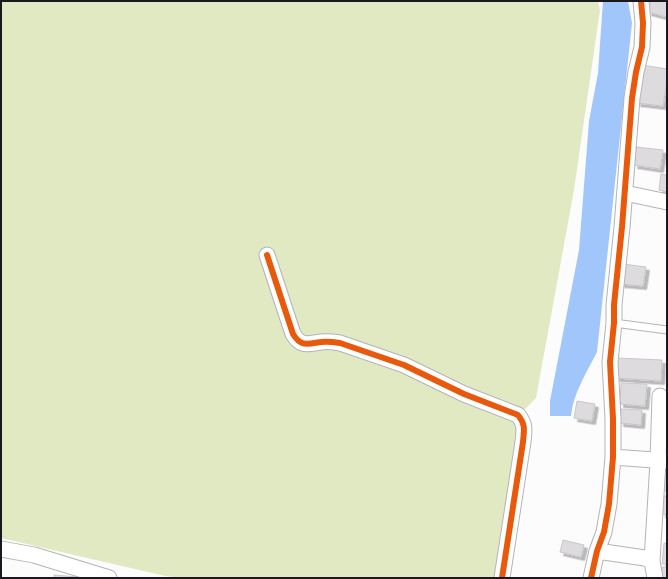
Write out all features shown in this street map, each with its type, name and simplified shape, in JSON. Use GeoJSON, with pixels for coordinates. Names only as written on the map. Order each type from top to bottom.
{"type":"FeatureCollection","features":[{"type":"Feature","properties":{"kind":"street"},"geometry":{"type":"LineString","coordinates":[[591,578],[610,504],[613,457],[613,419],[610,362],[632,98],[642,47],[642,1]]}},
{"type":"Feature","properties":{"kind":"street"},"geometry":{"type":"LineString","coordinates":[[624,193],[667,202]]}},
{"type":"Feature","properties":{"kind":"street"},"geometry":{"type":"LineString","coordinates":[[267,255],[293,334],[297,340],[304,344],[331,342],[340,343],[395,362],[464,394],[518,416],[523,422],[523,442],[502,578]]}},
{"type":"Feature","properties":{"kind":"street"},"geometry":{"type":"LineString","coordinates":[[654,578],[652,561],[663,461],[660,396]]}},
{"type":"Feature","properties":{"kind":"street"},"geometry":{"type":"LineString","coordinates":[[613,457],[663,461]]}},
{"type":"Feature","properties":{"kind":"street"},"geometry":{"type":"LineString","coordinates":[[1,549],[34,556],[109,578]]}},
{"type":"Feature","properties":{"kind":"street"},"geometry":{"type":"LineString","coordinates":[[597,551],[645,558],[652,561]]}},
{"type":"Feature","properties":{"kind":"lane"},"geometry":{"type":"LineString","coordinates":[[614,323],[667,330]]}},
{"type":"Feature","properties":{"kind":"green space"},"geometry":{"type":"Polygon","coordinates":[[[1,1],[598,1],[600,10],[574,190],[536,398],[521,413],[496,578],[182,578],[165,576],[1,538],[1,1]]]}},
{"type":"Feature","properties":{"kind":"water"},"geometry":{"type":"Polygon","coordinates":[[[603,1],[628,1],[632,23],[597,352],[577,391],[571,416],[550,416],[550,401],[579,250],[589,121],[598,73],[603,1]]]}},
{"type":"Feature","properties":{"kind":"building"},"geometry":{"type":"Polygon","coordinates":[[[651,1],[667,1],[667,17],[648,12],[651,1]]]}},
{"type":"Feature","properties":{"kind":"building"},"geometry":{"type":"Polygon","coordinates":[[[642,65],[667,69],[663,106],[637,103],[642,65]]]}},
{"type":"Feature","properties":{"kind":"building"},"geometry":{"type":"Polygon","coordinates":[[[636,147],[663,150],[660,169],[634,165],[636,147]]]}},
{"type":"Feature","properties":{"kind":"building"},"geometry":{"type":"Polygon","coordinates":[[[661,174],[667,175],[667,192],[659,190],[661,174]]]}},
{"type":"Feature","properties":{"kind":"building"},"geometry":{"type":"Polygon","coordinates":[[[623,264],[646,267],[643,286],[621,284],[623,264]]]}},
{"type":"Feature","properties":{"kind":"building"},"geometry":{"type":"Polygon","coordinates":[[[617,358],[662,360],[661,381],[616,378],[617,358]]]}},
{"type":"Feature","properties":{"kind":"building"},"geometry":{"type":"Polygon","coordinates":[[[621,383],[647,384],[645,406],[620,404],[621,383]]]}},
{"type":"Feature","properties":{"kind":"building"},"geometry":{"type":"Polygon","coordinates":[[[577,401],[595,404],[592,421],[574,418],[577,401]]]}},
{"type":"Feature","properties":{"kind":"building"},"geometry":{"type":"Polygon","coordinates":[[[621,409],[642,410],[641,425],[620,423],[621,409]]]}},
{"type":"Feature","properties":{"kind":"building"},"geometry":{"type":"Polygon","coordinates":[[[665,468],[667,468],[667,491],[663,491],[665,468]]]}},
{"type":"Feature","properties":{"kind":"building"},"geometry":{"type":"Polygon","coordinates":[[[663,496],[667,496],[667,515],[662,514],[663,496]]]}},
{"type":"Feature","properties":{"kind":"building"},"geometry":{"type":"Polygon","coordinates":[[[563,540],[584,545],[581,557],[560,552],[563,540]]]}},
{"type":"Feature","properties":{"kind":"building"},"geometry":{"type":"Polygon","coordinates":[[[664,543],[667,543],[667,564],[662,564],[664,543]]]}},
{"type":"Feature","properties":{"kind":"building"},"geometry":{"type":"Polygon","coordinates":[[[662,567],[667,567],[667,578],[662,578],[662,567]]]}},
{"type":"Feature","properties":{"kind":"building"},"geometry":{"type":"Polygon","coordinates":[[[54,575],[78,577],[78,578],[54,578],[54,575]]]}},
{"type":"Feature","properties":{"kind":"cycle path"},"geometry":{"type":"LineString","coordinates":[[591,578],[597,551],[604,532],[609,504],[613,457],[610,362],[632,98],[642,47],[643,23],[641,1]]}},
{"type":"Feature","properties":{"kind":"cycle path"},"geometry":{"type":"LineString","coordinates":[[267,255],[293,334],[302,343],[340,343],[404,365],[464,394],[518,415],[521,419],[524,431],[523,442],[502,578]]}}]}
